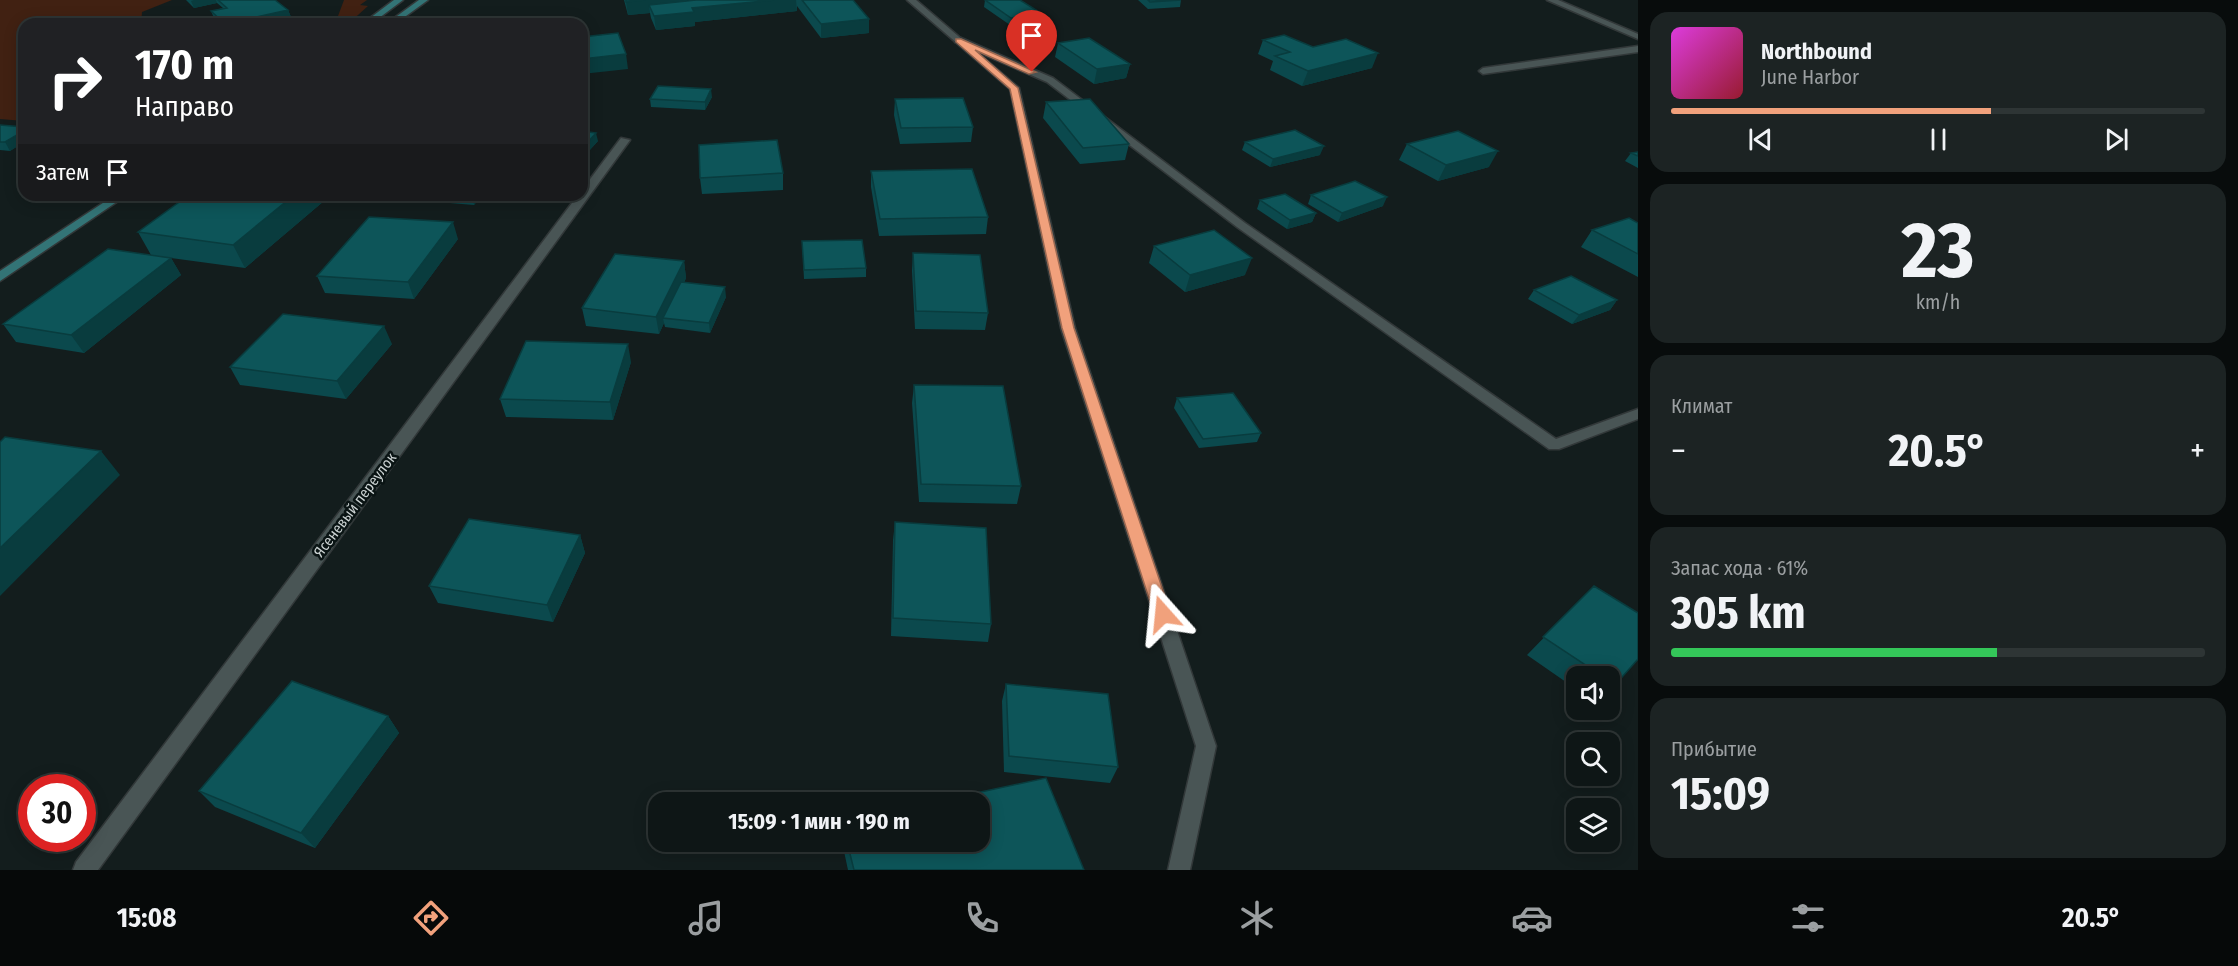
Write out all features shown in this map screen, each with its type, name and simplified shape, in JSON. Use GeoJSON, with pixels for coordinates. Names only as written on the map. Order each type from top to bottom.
{"type":"FeatureCollection","features":[{"type":"Feature","properties":{"kind":"main road"},"geometry":{"type":"LineString","coordinates":[[374,18],[399,0]]}},
{"type":"Feature","properties":{"kind":"main road"},"geometry":{"type":"LineString","coordinates":[[398,18],[424,0]]}},
{"type":"Feature","properties":{"kind":"main road"},"geometry":{"type":"LineString","coordinates":[[0,277],[113,201]]}},
{"type":"Feature","properties":{"kind":"street"},"geometry":{"type":"LineString","coordinates":[[912,0],[1014,88],[1068,328],[1206,746],[1179,870]]}},
{"type":"Feature","properties":{"kind":"street"},"geometry":{"type":"LineString","coordinates":[[1551,0],[1638,36]]}},
{"type":"Feature","properties":{"kind":"street"},"geometry":{"type":"LineString","coordinates":[[958,40],[1050,80],[1241,225],[1554,445],[1638,414]]}},
{"type":"Feature","properties":{"kind":"street"},"geometry":{"type":"LineString","coordinates":[[1483,71],[1638,49]]}},
{"type":"Feature","properties":{"kind":"street","name":"Ясеневый переулок"},"geometry":{"type":"LineString","coordinates":[[588,190],[625,140]]}},
{"type":"Feature","properties":{"kind":"street","name":"Ясеневый переулок"},"geometry":{"type":"LineString","coordinates":[[84,870],[580,201]]}},
{"type":"Feature","properties":{"kind":"shaded area"},"geometry":{"type":"Polygon","coordinates":[[[0,0],[172,0],[142,12],[142,18],[18,18],[18,120],[0,119],[0,0]]]}},
{"type":"Feature","properties":{"kind":"shaded area"},"geometry":{"type":"Polygon","coordinates":[[[344,0],[367,0],[360,5],[368,6],[355,18],[337,18],[344,0]]]}},
{"type":"Feature","properties":{"kind":"building"},"geometry":{"type":"Polygon","coordinates":[[[218,0],[275,0],[288,10],[252,18],[219,18],[211,11],[227,8],[218,0]]]}},
{"type":"Feature","properties":{"kind":"building"},"geometry":{"type":"Polygon","coordinates":[[[696,0],[774,0],[692,8],[694,12],[654,16],[649,5],[696,0]]]}},
{"type":"Feature","properties":{"kind":"building"},"geometry":{"type":"Polygon","coordinates":[[[802,0],[853,0],[869,19],[821,24],[802,0]]]}},
{"type":"Feature","properties":{"kind":"building"},"geometry":{"type":"Polygon","coordinates":[[[985,0],[1020,0],[1041,13],[1011,18],[985,0]]]}},
{"type":"Feature","properties":{"kind":"building"},"geometry":{"type":"Polygon","coordinates":[[[1148,0],[1181,0],[1150,2],[1148,0]]]}},
{"type":"Feature","properties":{"kind":"building"},"geometry":{"type":"Polygon","coordinates":[[[618,33],[626,54],[588,58],[588,36],[618,33]]]}},
{"type":"Feature","properties":{"kind":"building"},"geometry":{"type":"Polygon","coordinates":[[[1284,35],[1313,47],[1346,39],[1378,53],[1308,71],[1275,56],[1290,52],[1263,40],[1284,35]]]}},
{"type":"Feature","properties":{"kind":"building"},"geometry":{"type":"Polygon","coordinates":[[[1089,38],[1130,64],[1097,69],[1058,43],[1089,38]]]}},
{"type":"Feature","properties":{"kind":"building"},"geometry":{"type":"Polygon","coordinates":[[[658,86],[711,89],[705,102],[650,99],[658,86]]]}},
{"type":"Feature","properties":{"kind":"building"},"geometry":{"type":"Polygon","coordinates":[[[963,98],[973,127],[901,128],[895,99],[963,98]]]}},
{"type":"Feature","properties":{"kind":"building"},"geometry":{"type":"Polygon","coordinates":[[[1090,99],[1129,144],[1083,148],[1046,102],[1090,99]]]}},
{"type":"Feature","properties":{"kind":"building"},"geometry":{"type":"Polygon","coordinates":[[[0,125],[18,126],[18,134],[5,142],[0,142],[0,125]]]}},
{"type":"Feature","properties":{"kind":"building"},"geometry":{"type":"Polygon","coordinates":[[[1295,130],[1324,146],[1273,159],[1245,142],[1295,130]]]}},
{"type":"Feature","properties":{"kind":"building"},"geometry":{"type":"Polygon","coordinates":[[[1458,131],[1498,151],[1446,165],[1407,144],[1458,131]]]}},
{"type":"Feature","properties":{"kind":"building"},"geometry":{"type":"Polygon","coordinates":[[[588,132],[596,133],[588,142],[588,132]]]}},
{"type":"Feature","properties":{"kind":"building"},"geometry":{"type":"Polygon","coordinates":[[[777,140],[783,173],[700,178],[699,145],[777,140]]]}},
{"type":"Feature","properties":{"kind":"building"},"geometry":{"type":"Polygon","coordinates":[[[972,169],[988,217],[880,219],[871,171],[972,169]]]}},
{"type":"Feature","properties":{"kind":"building"},"geometry":{"type":"Polygon","coordinates":[[[1355,181],[1387,197],[1342,213],[1311,195],[1355,181]]]}},
{"type":"Feature","properties":{"kind":"building"},"geometry":{"type":"Polygon","coordinates":[[[1285,194],[1316,213],[1290,220],[1260,200],[1285,194]]]}},
{"type":"Feature","properties":{"kind":"building"},"geometry":{"type":"Polygon","coordinates":[[[181,201],[287,201],[233,245],[138,232],[181,201]]]}},
{"type":"Feature","properties":{"kind":"building"},"geometry":{"type":"Polygon","coordinates":[[[369,217],[453,222],[408,282],[317,276],[369,217]]]}},
{"type":"Feature","properties":{"kind":"building"},"geometry":{"type":"Polygon","coordinates":[[[1629,218],[1638,223],[1638,254],[1592,230],[1629,218]]]}},
{"type":"Feature","properties":{"kind":"building"},"geometry":{"type":"Polygon","coordinates":[[[1214,230],[1252,258],[1190,275],[1154,246],[1214,230]]]}},
{"type":"Feature","properties":{"kind":"building"},"geometry":{"type":"Polygon","coordinates":[[[862,240],[866,268],[804,270],[802,241],[862,240]]]}},
{"type":"Feature","properties":{"kind":"building"},"geometry":{"type":"Polygon","coordinates":[[[108,249],[171,258],[71,335],[3,324],[108,249]]]}},
{"type":"Feature","properties":{"kind":"building"},"geometry":{"type":"Polygon","coordinates":[[[913,253],[980,255],[988,313],[916,311],[913,253]]]}},
{"type":"Feature","properties":{"kind":"building"},"geometry":{"type":"Polygon","coordinates":[[[615,254],[684,261],[656,317],[582,308],[615,254]]]}},
{"type":"Feature","properties":{"kind":"building"},"geometry":{"type":"Polygon","coordinates":[[[1571,276],[1617,300],[1579,315],[1534,290],[1571,276]]]}},
{"type":"Feature","properties":{"kind":"building"},"geometry":{"type":"Polygon","coordinates":[[[681,282],[725,287],[709,323],[663,318],[681,282]]]}},
{"type":"Feature","properties":{"kind":"building"},"geometry":{"type":"Polygon","coordinates":[[[283,314],[384,326],[337,381],[230,367],[283,314]]]}},
{"type":"Feature","properties":{"kind":"building"},"geometry":{"type":"Polygon","coordinates":[[[526,341],[628,344],[610,402],[500,399],[526,341]]]}},
{"type":"Feature","properties":{"kind":"building"},"geometry":{"type":"Polygon","coordinates":[[[914,385],[1003,386],[1021,486],[921,484],[914,385]]]}},
{"type":"Feature","properties":{"kind":"building"},"geometry":{"type":"Polygon","coordinates":[[[1233,393],[1261,433],[1203,439],[1177,398],[1233,393]]]}},
{"type":"Feature","properties":{"kind":"building"},"geometry":{"type":"Polygon","coordinates":[[[5,437],[101,451],[0,548],[0,442],[5,437]]]}},
{"type":"Feature","properties":{"kind":"building"},"geometry":{"type":"Polygon","coordinates":[[[469,519],[580,535],[547,605],[429,586],[469,519]]]}},
{"type":"Feature","properties":{"kind":"building"},"geometry":{"type":"Polygon","coordinates":[[[895,522],[986,528],[991,624],[893,618],[895,522]]]}},
{"type":"Feature","properties":{"kind":"building"},"geometry":{"type":"Polygon","coordinates":[[[1594,586],[1638,613],[1638,659],[1620,679],[1620,666],[1587,666],[1543,637],[1594,586]]]}},
{"type":"Feature","properties":{"kind":"building"},"geometry":{"type":"Polygon","coordinates":[[[292,681],[388,716],[301,833],[199,791],[292,681]]]}},
{"type":"Feature","properties":{"kind":"building"},"geometry":{"type":"Polygon","coordinates":[[[1006,684],[1108,694],[1118,767],[1009,756],[1006,684]]]}},
{"type":"Feature","properties":{"kind":"building"},"geometry":{"type":"Polygon","coordinates":[[[1046,778],[1084,870],[854,870],[850,852],[990,852],[990,792],[981,792],[1046,778]]]}},
{"type":"Feature","properties":{"kind":"route"},"geometry":{"type":"LineString","coordinates":[[1032,72],[958,40],[1014,88],[1068,328],[1163,614]]}}]}
